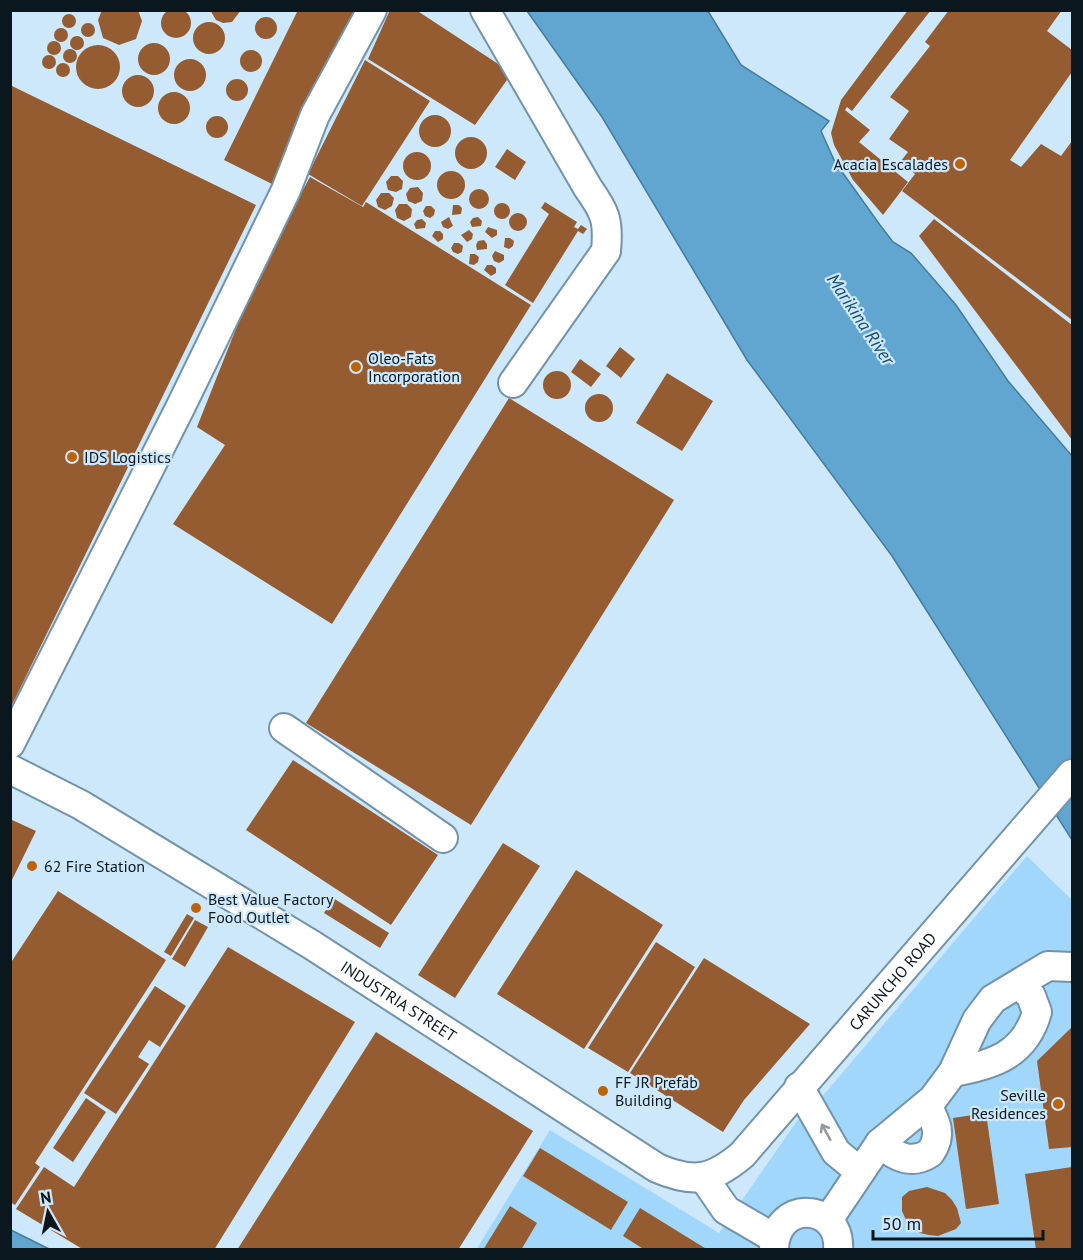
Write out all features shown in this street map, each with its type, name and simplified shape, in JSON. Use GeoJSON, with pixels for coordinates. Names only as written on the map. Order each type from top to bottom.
{"type":"FeatureCollection","features":[{"type":"Feature","properties":{"kind":"street"},"geometry":{"type":"LineString","coordinates":[[10,744],[286,190],[315,115],[372,10]]}},
{"type":"Feature","properties":{"kind":"street"},"geometry":{"type":"LineString","coordinates":[[485,10],[588,188],[605,212],[608,229],[606,251],[513,383]]}},
{"type":"Feature","properties":{"kind":"street"},"geometry":{"type":"LineString","coordinates":[[284,728],[443,838]]}},
{"type":"Feature","properties":{"kind":"street","name":"INDUSTRIA STREET"},"geometry":{"type":"LineString","coordinates":[[10,769],[81,805],[312,945],[657,1168],[679,1177],[704,1178]]}},
{"type":"Feature","properties":{"kind":"street","name":"CARUNCHO ROAD"},"geometry":{"type":"LineString","coordinates":[[704,1178],[723,1171],[742,1155],[1072,774]]}},
{"type":"Feature","properties":{"kind":"street"},"geometry":{"type":"LineString","coordinates":[[828,1220],[880,1143],[927,1105],[953,1072],[977,1020],[993,999],[1048,966],[1072,967]]}},
{"type":"Feature","properties":{"kind":"street"},"geometry":{"type":"LineString","coordinates":[[953,1072],[983,1067],[1024,1041],[1036,1012],[1031,996],[1019,984]]}},
{"type":"Feature","properties":{"kind":"street"},"geometry":{"type":"LineString","coordinates":[[800,1087],[836,1152],[859,1172]]}},
{"type":"Feature","properties":{"kind":"street"},"geometry":{"type":"LineString","coordinates":[[880,1143],[898,1157],[908,1159],[930,1153],[936,1144],[938,1132],[936,1122],[927,1105]]}},
{"type":"Feature","properties":{"kind":"street"},"geometry":{"type":"LineString","coordinates":[[704,1178],[726,1210],[774,1244],[779,1227],[788,1218],[800,1213],[812,1213],[828,1220],[837,1233],[838,1250]]}},
{"type":"Feature","properties":{"kind":"shaded area"},"geometry":{"type":"Polygon","coordinates":[[[1027,856],[1072,900],[1072,1249],[476,1250],[550,1130],[719,1233],[797,1121],[826,1092],[1027,856]]]}},
{"type":"Feature","properties":{"kind":"water","name":"Marikina River"},"geometry":{"type":"Polygon","coordinates":[[[527,11],[708,11],[741,65],[829,121],[821,131],[835,162],[880,225],[893,242],[911,253],[956,305],[1008,381],[1072,456],[1072,840],[892,556],[747,360],[602,117],[527,11]]]}},
{"type":"Feature","properties":{"kind":"water"},"geometry":{"type":"Polygon","coordinates":[[[11,1230],[49,1249],[11,1249],[11,1230]]]}},
{"type":"Feature","properties":{"kind":"building"},"geometry":{"type":"Polygon","coordinates":[[[176,8],[187,12],[191,23],[187,34],[176,38],[165,34],[161,23],[165,12],[176,8]]]}},
{"type":"Feature","properties":{"kind":"building"},"geometry":{"type":"Polygon","coordinates":[[[102,10],[138,10],[142,21],[136,39],[119,45],[103,38],[98,20],[102,10]]]}},
{"type":"Feature","properties":{"kind":"building"},"geometry":{"type":"Polygon","coordinates":[[[210,10],[241,10],[232,22],[223,23],[216,20],[210,10]]]}},
{"type":"Feature","properties":{"kind":"building"},"geometry":{"type":"Polygon","coordinates":[[[298,10],[358,10],[272,184],[224,160],[298,10]]]}},
{"type":"Feature","properties":{"kind":"building"},"geometry":{"type":"Polygon","coordinates":[[[390,10],[416,10],[512,73],[475,125],[368,59],[390,10]]]}},
{"type":"Feature","properties":{"kind":"building"},"geometry":{"type":"Polygon","coordinates":[[[908,10],[931,10],[852,111],[847,107],[845,110],[870,130],[859,142],[908,182],[883,215],[853,180],[834,145],[831,133],[841,100],[908,10]]]}},
{"type":"Feature","properties":{"kind":"building","name":"Acacia Escalades"},"geometry":{"type":"Polygon","coordinates":[[[949,10],[1062,10],[1047,31],[1072,50],[1072,72],[1010,160],[1021,167],[1041,144],[1061,156],[1072,141],[1072,320],[902,191],[915,174],[901,161],[908,152],[889,139],[909,111],[890,97],[930,46],[925,42],[949,10]]]}},
{"type":"Feature","properties":{"kind":"building"},"geometry":{"type":"Polygon","coordinates":[[[69,14],[74,16],[76,21],[74,26],[69,28],[64,26],[62,21],[64,16],[69,14]]]}},
{"type":"Feature","properties":{"kind":"building"},"geometry":{"type":"Polygon","coordinates":[[[266,17],[274,20],[277,28],[274,36],[266,39],[258,36],[255,28],[258,20],[266,17]]]}},
{"type":"Feature","properties":{"kind":"building"},"geometry":{"type":"Polygon","coordinates":[[[209,22],[220,27],[225,38],[220,49],[209,54],[198,49],[193,38],[198,27],[209,22]]]}},
{"type":"Feature","properties":{"kind":"building"},"geometry":{"type":"Polygon","coordinates":[[[88,23],[93,25],[95,30],[93,35],[88,37],[83,35],[81,30],[83,25],[88,23]]]}},
{"type":"Feature","properties":{"kind":"building"},"geometry":{"type":"Polygon","coordinates":[[[61,28],[66,30],[68,35],[66,40],[61,42],[56,40],[54,35],[56,30],[61,28]]]}},
{"type":"Feature","properties":{"kind":"building"},"geometry":{"type":"Polygon","coordinates":[[[77,36],[82,38],[84,43],[82,48],[77,50],[72,48],[70,43],[72,38],[77,36]]]}},
{"type":"Feature","properties":{"kind":"building"},"geometry":{"type":"Polygon","coordinates":[[[54,41],[59,43],[61,48],[59,53],[54,55],[49,53],[47,48],[49,43],[54,41]]]}},
{"type":"Feature","properties":{"kind":"building"},"geometry":{"type":"Polygon","coordinates":[[[154,43],[165,48],[170,59],[165,70],[154,75],[143,70],[138,59],[143,48],[154,43]]]}},
{"type":"Feature","properties":{"kind":"building"},"geometry":{"type":"Polygon","coordinates":[[[98,45],[114,51],[120,67],[114,83],[98,89],[82,83],[76,67],[82,51],[98,45]]]}},
{"type":"Feature","properties":{"kind":"building"},"geometry":{"type":"Polygon","coordinates":[[[70,49],[75,51],[77,56],[75,61],[70,63],[65,61],[63,56],[65,51],[70,49]]]}},
{"type":"Feature","properties":{"kind":"building"},"geometry":{"type":"Polygon","coordinates":[[[251,50],[259,53],[262,61],[259,69],[251,72],[243,69],[240,61],[243,53],[251,50]]]}},
{"type":"Feature","properties":{"kind":"building"},"geometry":{"type":"Polygon","coordinates":[[[49,55],[54,57],[56,62],[54,67],[49,69],[44,67],[42,62],[44,57],[49,55]]]}},
{"type":"Feature","properties":{"kind":"building"},"geometry":{"type":"Polygon","coordinates":[[[190,59],[201,64],[206,75],[201,86],[190,91],[179,86],[174,75],[179,64],[190,59]]]}},
{"type":"Feature","properties":{"kind":"building"},"geometry":{"type":"Polygon","coordinates":[[[365,60],[430,101],[362,206],[308,174],[365,60]]]}},
{"type":"Feature","properties":{"kind":"building"},"geometry":{"type":"Polygon","coordinates":[[[63,63],[68,65],[70,70],[68,75],[63,77],[58,75],[56,70],[58,65],[63,63]]]}},
{"type":"Feature","properties":{"kind":"building"},"geometry":{"type":"Polygon","coordinates":[[[138,75],[149,80],[154,91],[149,102],[138,107],[127,102],[122,91],[127,80],[138,75]]]}},
{"type":"Feature","properties":{"kind":"building"},"geometry":{"type":"Polygon","coordinates":[[[237,79],[245,82],[248,90],[245,98],[237,101],[229,98],[226,90],[229,82],[237,79]]]}},
{"type":"Feature","properties":{"kind":"building","name":"IDS Logistics"},"geometry":{"type":"Polygon","coordinates":[[[10,85],[256,205],[10,709],[10,85]]]}},
{"type":"Feature","properties":{"kind":"building"},"geometry":{"type":"Polygon","coordinates":[[[174,92],[185,97],[190,108],[185,119],[174,124],[163,119],[158,108],[163,97],[174,92]]]}},
{"type":"Feature","properties":{"kind":"building"},"geometry":{"type":"Polygon","coordinates":[[[435,115],[446,120],[451,131],[446,142],[435,147],[424,142],[419,131],[424,120],[435,115]]]}},
{"type":"Feature","properties":{"kind":"building"},"geometry":{"type":"Polygon","coordinates":[[[217,116],[225,119],[228,127],[225,135],[217,138],[209,135],[206,127],[209,119],[217,116]]]}},
{"type":"Feature","properties":{"kind":"building"},"geometry":{"type":"Polygon","coordinates":[[[471,137],[482,142],[487,153],[482,164],[471,169],[460,164],[455,153],[460,142],[471,137]]]}},
{"type":"Feature","properties":{"kind":"building"},"geometry":{"type":"Polygon","coordinates":[[[507,149],[526,162],[515,180],[495,167],[507,149]]]}},
{"type":"Feature","properties":{"kind":"building"},"geometry":{"type":"Polygon","coordinates":[[[417,152],[427,156],[431,166],[427,176],[417,180],[407,176],[403,166],[407,156],[417,152]]]}},
{"type":"Feature","properties":{"kind":"building"},"geometry":{"type":"Polygon","coordinates":[[[451,171],[461,175],[465,185],[461,195],[451,199],[441,195],[437,185],[441,175],[451,171]]]}},
{"type":"Feature","properties":{"kind":"building"},"geometry":{"type":"Polygon","coordinates":[[[391,176],[398,176],[403,181],[402,189],[396,192],[388,190],[386,182],[391,176]]]}},
{"type":"Feature","properties":{"kind":"building","name":"Oleo-Fats Incorporation"},"geometry":{"type":"Polygon","coordinates":[[[310,177],[363,207],[366,202],[531,305],[332,624],[173,524],[225,445],[197,427],[245,306],[277,238],[310,177]]]}},
{"type":"Feature","properties":{"kind":"building"},"geometry":{"type":"Polygon","coordinates":[[[418,187],[423,193],[422,201],[415,204],[408,201],[406,194],[410,188],[418,187]]]}},
{"type":"Feature","properties":{"kind":"building"},"geometry":{"type":"Polygon","coordinates":[[[479,189],[486,192],[489,199],[486,206],[479,209],[472,206],[469,199],[472,192],[479,189]]]}},
{"type":"Feature","properties":{"kind":"building"},"geometry":{"type":"Polygon","coordinates":[[[381,193],[389,193],[394,198],[392,206],[385,210],[378,207],[376,200],[381,193]]]}},
{"type":"Feature","properties":{"kind":"building"},"geometry":{"type":"Polygon","coordinates":[[[545,202],[577,222],[574,227],[578,229],[581,225],[587,229],[583,234],[578,231],[533,303],[505,285],[549,214],[541,208],[545,202]]]}},
{"type":"Feature","properties":{"kind":"building"},"geometry":{"type":"Polygon","coordinates":[[[499,203],[505,203],[510,211],[508,217],[499,219],[494,214],[494,208],[499,203]]]}},
{"type":"Feature","properties":{"kind":"building"},"geometry":{"type":"Polygon","coordinates":[[[399,204],[407,204],[412,209],[411,217],[404,221],[397,218],[395,210],[399,204]]]}},
{"type":"Feature","properties":{"kind":"building"},"geometry":{"type":"Polygon","coordinates":[[[453,205],[459,205],[462,208],[461,214],[452,215],[453,205]]]}},
{"type":"Feature","properties":{"kind":"building"},"geometry":{"type":"Polygon","coordinates":[[[426,206],[431,206],[435,210],[434,215],[430,218],[425,216],[423,211],[426,206]]]}},
{"type":"Feature","properties":{"kind":"building"},"geometry":{"type":"Polygon","coordinates":[[[518,213],[524,216],[527,222],[524,228],[518,231],[512,228],[509,222],[512,216],[518,213]]]}},
{"type":"Feature","properties":{"kind":"building"},"geometry":{"type":"Polygon","coordinates":[[[449,217],[453,226],[448,229],[443,227],[441,222],[449,217]]]}},
{"type":"Feature","properties":{"kind":"building"},"geometry":{"type":"Polygon","coordinates":[[[478,217],[482,221],[481,226],[472,227],[470,222],[473,218],[478,217]]]}},
{"type":"Feature","properties":{"kind":"building"},"geometry":{"type":"Polygon","coordinates":[[[422,219],[426,223],[425,228],[416,229],[414,224],[417,220],[422,219]]]}},
{"type":"Feature","properties":{"kind":"building"},"geometry":{"type":"Polygon","coordinates":[[[934,219],[1072,325],[1072,440],[919,236],[934,219]]]}},
{"type":"Feature","properties":{"kind":"building"},"geometry":{"type":"Polygon","coordinates":[[[488,227],[497,230],[497,235],[492,238],[485,232],[488,227]]]}},
{"type":"Feature","properties":{"kind":"building"},"geometry":{"type":"Polygon","coordinates":[[[469,230],[473,234],[472,239],[467,242],[461,235],[469,230]]]}},
{"type":"Feature","properties":{"kind":"building"},"geometry":{"type":"Polygon","coordinates":[[[435,231],[443,234],[443,239],[438,242],[432,236],[435,231]]]}},
{"type":"Feature","properties":{"kind":"building"},"geometry":{"type":"Polygon","coordinates":[[[505,238],[514,241],[513,246],[509,249],[504,247],[505,238]]]}},
{"type":"Feature","properties":{"kind":"building"},"geometry":{"type":"Polygon","coordinates":[[[484,240],[487,249],[477,250],[478,241],[484,240]]]}},
{"type":"Feature","properties":{"kind":"building"},"geometry":{"type":"Polygon","coordinates":[[[454,243],[463,246],[462,252],[458,254],[453,252],[451,248],[454,243]]]}},
{"type":"Feature","properties":{"kind":"building"},"geometry":{"type":"Polygon","coordinates":[[[495,251],[504,255],[504,260],[499,263],[494,261],[492,256],[495,251]]]}},
{"type":"Feature","properties":{"kind":"building"},"geometry":{"type":"Polygon","coordinates":[[[470,254],[479,257],[478,262],[474,265],[469,264],[470,254]]]}},
{"type":"Feature","properties":{"kind":"building"},"geometry":{"type":"Polygon","coordinates":[[[487,265],[496,268],[496,273],[491,276],[484,270],[487,265]]]}},
{"type":"Feature","properties":{"kind":"building"},"geometry":{"type":"Polygon","coordinates":[[[620,347],[635,359],[621,378],[606,366],[620,347]]]}},
{"type":"Feature","properties":{"kind":"building"},"geometry":{"type":"Polygon","coordinates":[[[580,359],[601,374],[591,387],[571,372],[580,359]]]}},
{"type":"Feature","properties":{"kind":"building"},"geometry":{"type":"Polygon","coordinates":[[[557,371],[567,375],[571,385],[567,395],[557,399],[547,395],[543,385],[547,375],[557,371]]]}},
{"type":"Feature","properties":{"kind":"building"},"geometry":{"type":"Polygon","coordinates":[[[667,373],[713,401],[682,451],[636,423],[667,373]]]}},
{"type":"Feature","properties":{"kind":"building"},"geometry":{"type":"Polygon","coordinates":[[[599,394],[609,398],[613,408],[609,418],[599,422],[589,418],[585,408],[589,398],[599,394]]]}},
{"type":"Feature","properties":{"kind":"building"},"geometry":{"type":"Polygon","coordinates":[[[509,398],[674,500],[471,825],[306,723],[509,398]]]}},
{"type":"Feature","properties":{"kind":"building"},"geometry":{"type":"Polygon","coordinates":[[[293,760],[438,855],[391,925],[246,830],[293,760]]]}},
{"type":"Feature","properties":{"kind":"building"},"geometry":{"type":"Polygon","coordinates":[[[10,819],[36,831],[10,884],[10,819]]]}},
{"type":"Feature","properties":{"kind":"building"},"geometry":{"type":"Polygon","coordinates":[[[503,843],[540,866],[455,998],[418,975],[503,843]]]}},
{"type":"Feature","properties":{"kind":"building"},"geometry":{"type":"Polygon","coordinates":[[[576,870],[663,925],[584,1049],[497,994],[576,870]]]}},
{"type":"Feature","properties":{"kind":"building"},"geometry":{"type":"Polygon","coordinates":[[[58,891],[166,960],[35,1163],[40,1167],[15,1205],[10,1202],[10,964],[58,891]]]}},
{"type":"Feature","properties":{"kind":"building"},"geometry":{"type":"Polygon","coordinates":[[[333,898],[389,933],[380,948],[324,913],[333,898]]]}},
{"type":"Feature","properties":{"kind":"building"},"geometry":{"type":"Polygon","coordinates":[[[187,914],[194,918],[171,956],[164,952],[187,914]]]}},
{"type":"Feature","properties":{"kind":"building"},"geometry":{"type":"Polygon","coordinates":[[[195,920],[208,927],[185,967],[172,959],[195,920]]]}},
{"type":"Feature","properties":{"kind":"building"},"geometry":{"type":"Polygon","coordinates":[[[656,942],[695,967],[628,1072],[588,1048],[656,942]]]}},
{"type":"Feature","properties":{"kind":"building"},"geometry":{"type":"Polygon","coordinates":[[[228,947],[355,1022],[214,1250],[84,1250],[16,1209],[44,1167],[74,1187],[228,947]]]}},
{"type":"Feature","properties":{"kind":"building"},"geometry":{"type":"Polygon","coordinates":[[[704,958],[810,1024],[744,1100],[723,1132],[630,1073],[704,958]]]}},
{"type":"Feature","properties":{"kind":"building"},"geometry":{"type":"Polygon","coordinates":[[[155,986],[186,1006],[160,1047],[149,1040],[138,1057],[149,1064],[116,1114],[84,1093],[155,986]]]}},
{"type":"Feature","properties":{"kind":"building","name":"Seville Residences"},"geometry":{"type":"Polygon","coordinates":[[[1072,1027],[1072,1147],[1049,1149],[1037,1061],[1072,1027]]]}},
{"type":"Feature","properties":{"kind":"building"},"geometry":{"type":"Polygon","coordinates":[[[376,1032],[533,1131],[458,1250],[237,1250],[376,1032]]]}},
{"type":"Feature","properties":{"kind":"building"},"geometry":{"type":"Polygon","coordinates":[[[86,1098],[106,1112],[73,1162],[53,1148],[86,1098]]]}},
{"type":"Feature","properties":{"kind":"building"},"geometry":{"type":"Polygon","coordinates":[[[986,1113],[999,1204],[966,1209],[953,1118],[986,1113]]]}},
{"type":"Feature","properties":{"kind":"building"},"geometry":{"type":"Polygon","coordinates":[[[540,1148],[628,1202],[611,1230],[523,1176],[540,1148]]]}},
{"type":"Feature","properties":{"kind":"building"},"geometry":{"type":"Polygon","coordinates":[[[1072,1167],[1072,1250],[1036,1250],[1025,1174],[1072,1167]]]}},
{"type":"Feature","properties":{"kind":"building"},"geometry":{"type":"Polygon","coordinates":[[[927,1187],[945,1193],[952,1200],[961,1223],[956,1229],[938,1236],[929,1235],[920,1233],[906,1220],[902,1211],[902,1197],[909,1191],[927,1187]]]}},
{"type":"Feature","properties":{"kind":"building"},"geometry":{"type":"Polygon","coordinates":[[[510,1206],[537,1223],[521,1250],[483,1250],[510,1206]]]}},
{"type":"Feature","properties":{"kind":"building"},"geometry":{"type":"Polygon","coordinates":[[[640,1208],[708,1250],[645,1250],[623,1236],[640,1208]]]}},
{"type":"Feature","properties":{"kind":"place","name":"Acacia Escalades"},"geometry":{"type":"Point","coordinates":[960,164]}},
{"type":"Feature","properties":{"kind":"place","name":"Oleo-Fats Incorporation"},"geometry":{"type":"Point","coordinates":[356,367]}},
{"type":"Feature","properties":{"kind":"place","name":"IDS Logistics"},"geometry":{"type":"Point","coordinates":[72,457]}},
{"type":"Feature","properties":{"kind":"place","name":"62 Fire Station"},"geometry":{"type":"Point","coordinates":[32,866]}},
{"type":"Feature","properties":{"kind":"place","name":"Best Value Factory Food Outlet"},"geometry":{"type":"Point","coordinates":[196,908]}},
{"type":"Feature","properties":{"kind":"place","name":"FF JR Prefab Building"},"geometry":{"type":"Point","coordinates":[603,1091]}},
{"type":"Feature","properties":{"kind":"place","name":"Seville Residences"},"geometry":{"type":"Point","coordinates":[1058,1104]}}]}
